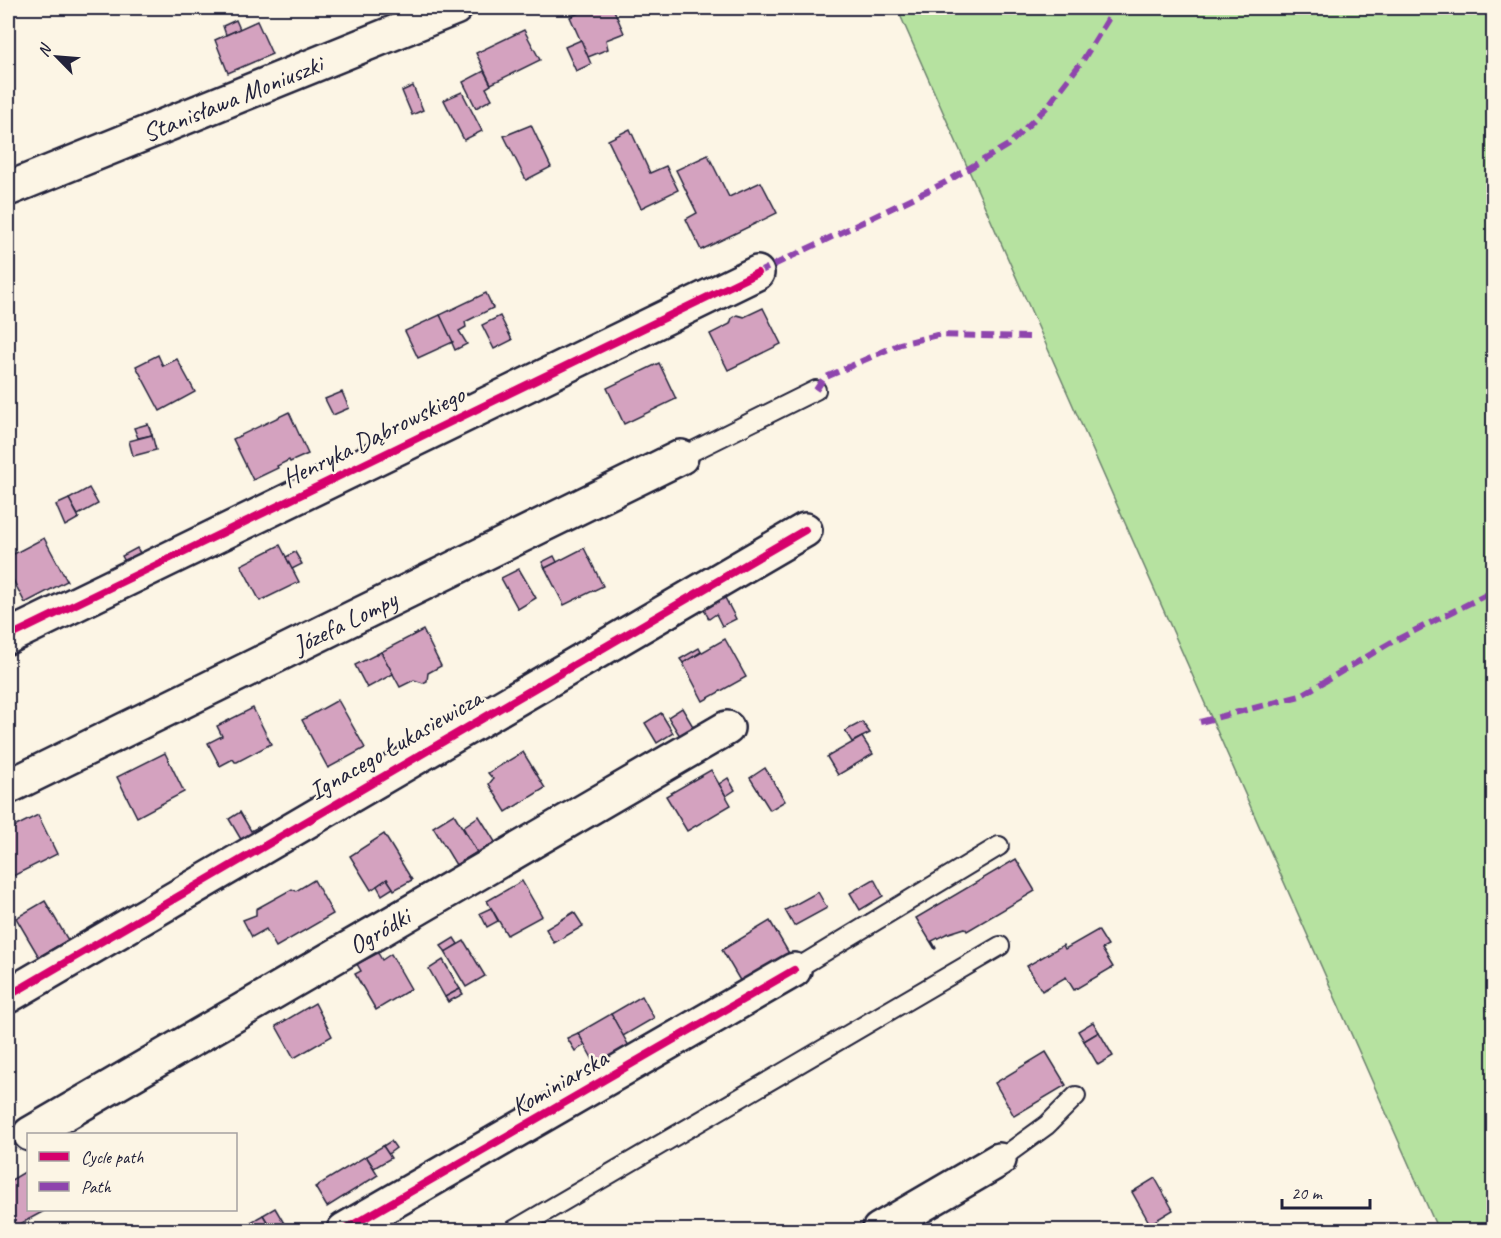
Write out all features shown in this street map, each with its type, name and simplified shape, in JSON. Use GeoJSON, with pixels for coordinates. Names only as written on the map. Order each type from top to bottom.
{"type":"FeatureCollection","features":[{"type":"Feature","properties":{"kind":"street","name":"Stanisława Moniuszki"},"geometry":{"type":"LineString","coordinates":[[8,189],[455,8]]}},
{"type":"Feature","properties":{"kind":"street","name":"Henryka Dąbrowskiego"},"geometry":{"type":"LineString","coordinates":[[8,637],[757,273]]}},
{"type":"Feature","properties":{"kind":"street","name":"Józefa Lompy"},"geometry":{"type":"LineString","coordinates":[[8,787],[681,457]]}},
{"type":"Feature","properties":{"kind":"street","name":"Ignacego Łukasiewicza"},"geometry":{"type":"LineString","coordinates":[[8,996],[806,530]]}},
{"type":"Feature","properties":{"kind":"street","name":"Ogródki"},"geometry":{"type":"LineString","coordinates":[[32,1133],[727,728]]}},
{"type":"Feature","properties":{"kind":"street","name":"Kominiarska"},"geometry":{"type":"LineString","coordinates":[[344,1230],[794,969]]}},
{"type":"Feature","properties":{"kind":"street","name":"Ogródki"},"geometry":{"type":"LineString","coordinates":[[8,1147],[27,1136]]}},
{"type":"Feature","properties":{"kind":"street"},"geometry":{"type":"LineString","coordinates":[[879,1230],[999,1160]]}},
{"type":"Feature","properties":{"kind":"lane"},"geometry":{"type":"LineString","coordinates":[[681,457],[816,390]]}},
{"type":"Feature","properties":{"kind":"lane"},"geometry":{"type":"LineString","coordinates":[[794,969],[999,846]]}},
{"type":"Feature","properties":{"kind":"lane"},"geometry":{"type":"LineString","coordinates":[[514,1230],[1000,946]]}},
{"type":"Feature","properties":{"kind":"lane"},"geometry":{"type":"LineString","coordinates":[[999,1160],[1047,1125],[1076,1096]]}},
{"type":"Feature","properties":{"kind":"green space"},"geometry":{"type":"Polygon","coordinates":[[[897,8],[1493,8],[1493,1230],[1438,1230],[897,8]]]}},
{"type":"Feature","properties":{"kind":"building"},"geometry":{"type":"Polygon","coordinates":[[[590,8],[613,8],[624,33],[606,40],[608,49],[588,57],[570,17],[590,8]]]}},
{"type":"Feature","properties":{"kind":"building"},"geometry":{"type":"Polygon","coordinates":[[[236,20],[240,29],[226,35],[223,26],[236,20]]]}},
{"type":"Feature","properties":{"kind":"building"},"geometry":{"type":"Polygon","coordinates":[[[257,21],[272,54],[228,73],[215,40],[257,21]]]}},
{"type":"Feature","properties":{"kind":"building"},"geometry":{"type":"Polygon","coordinates":[[[524,30],[540,60],[491,84],[476,53],[524,30]]]}},
{"type":"Feature","properties":{"kind":"building"},"geometry":{"type":"Polygon","coordinates":[[[581,40],[591,64],[576,71],[565,47],[581,40]]]}},
{"type":"Feature","properties":{"kind":"building"},"geometry":{"type":"Polygon","coordinates":[[[484,71],[491,85],[486,88],[492,99],[476,108],[463,82],[484,71]]]}},
{"type":"Feature","properties":{"kind":"building"},"geometry":{"type":"Polygon","coordinates":[[[413,86],[423,110],[412,115],[402,91],[413,86]]]}},
{"type":"Feature","properties":{"kind":"building"},"geometry":{"type":"Polygon","coordinates":[[[462,92],[482,131],[464,140],[444,100],[462,92]]]}},
{"type":"Feature","properties":{"kind":"building"},"geometry":{"type":"Polygon","coordinates":[[[531,125],[551,167],[526,180],[504,136],[531,125]]]}},
{"type":"Feature","properties":{"kind":"building"},"geometry":{"type":"Polygon","coordinates":[[[630,129],[650,173],[666,166],[678,190],[641,208],[608,140],[630,129]]]}},
{"type":"Feature","properties":{"kind":"building"},"geometry":{"type":"Polygon","coordinates":[[[708,155],[729,197],[761,182],[777,213],[701,250],[686,219],[697,213],[676,170],[708,155]]]}},
{"type":"Feature","properties":{"kind":"building"},"geometry":{"type":"Polygon","coordinates":[[[486,293],[493,308],[465,322],[466,327],[459,331],[467,344],[455,350],[440,315],[486,293]]]}},
{"type":"Feature","properties":{"kind":"building"},"geometry":{"type":"Polygon","coordinates":[[[763,308],[781,344],[728,370],[710,334],[730,324],[732,318],[737,315],[744,317],[763,308]]]}},
{"type":"Feature","properties":{"kind":"building"},"geometry":{"type":"Polygon","coordinates":[[[440,315],[453,342],[418,358],[405,331],[440,315]]]}},
{"type":"Feature","properties":{"kind":"building"},"geometry":{"type":"Polygon","coordinates":[[[500,316],[512,340],[494,349],[482,325],[500,316]]]}},
{"type":"Feature","properties":{"kind":"building"},"geometry":{"type":"Polygon","coordinates":[[[158,355],[163,366],[177,359],[195,392],[160,411],[136,366],[158,355]]]}},
{"type":"Feature","properties":{"kind":"building"},"geometry":{"type":"Polygon","coordinates":[[[659,363],[676,399],[624,424],[607,388],[659,363]]]}},
{"type":"Feature","properties":{"kind":"building"},"geometry":{"type":"Polygon","coordinates":[[[342,392],[349,408],[333,415],[325,399],[342,392]]]}},
{"type":"Feature","properties":{"kind":"building"},"geometry":{"type":"Polygon","coordinates":[[[289,412],[308,454],[290,462],[289,460],[253,480],[233,439],[289,412]]]}},
{"type":"Feature","properties":{"kind":"building"},"geometry":{"type":"Polygon","coordinates":[[[148,424],[152,435],[138,438],[134,428],[148,424]]]}},
{"type":"Feature","properties":{"kind":"building"},"geometry":{"type":"Polygon","coordinates":[[[152,435],[156,450],[133,456],[129,441],[152,435]]]}},
{"type":"Feature","properties":{"kind":"building"},"geometry":{"type":"Polygon","coordinates":[[[89,488],[98,504],[78,515],[69,499],[89,488]]]}},
{"type":"Feature","properties":{"kind":"building"},"geometry":{"type":"Polygon","coordinates":[[[69,499],[79,518],[65,526],[56,505],[69,499]]]}},
{"type":"Feature","properties":{"kind":"building"},"geometry":{"type":"Polygon","coordinates":[[[44,538],[67,581],[25,603],[8,570],[8,557],[44,538]]]}},
{"type":"Feature","properties":{"kind":"building"},"geometry":{"type":"Polygon","coordinates":[[[280,545],[299,582],[260,601],[241,565],[280,545]]]}},
{"type":"Feature","properties":{"kind":"building"},"geometry":{"type":"Polygon","coordinates":[[[137,548],[142,556],[127,565],[122,556],[137,548]]]}},
{"type":"Feature","properties":{"kind":"building"},"geometry":{"type":"Polygon","coordinates":[[[584,548],[603,586],[564,605],[545,568],[584,548]]]}},
{"type":"Feature","properties":{"kind":"building"},"geometry":{"type":"Polygon","coordinates":[[[295,552],[302,564],[292,569],[286,557],[295,552]]]}},
{"type":"Feature","properties":{"kind":"building"},"geometry":{"type":"Polygon","coordinates":[[[554,556],[557,562],[545,568],[542,562],[554,556]]]}},
{"type":"Feature","properties":{"kind":"building"},"geometry":{"type":"Polygon","coordinates":[[[519,569],[536,598],[518,609],[501,578],[519,569]]]}},
{"type":"Feature","properties":{"kind":"building"},"geometry":{"type":"Polygon","coordinates":[[[722,592],[736,619],[722,626],[716,614],[709,619],[701,604],[722,592]]]}},
{"type":"Feature","properties":{"kind":"building"},"geometry":{"type":"Polygon","coordinates":[[[423,630],[441,666],[428,673],[427,681],[423,683],[414,680],[400,687],[381,652],[423,630]]]}},
{"type":"Feature","properties":{"kind":"building"},"geometry":{"type":"Polygon","coordinates":[[[725,639],[746,677],[703,701],[683,663],[725,639]]]}},
{"type":"Feature","properties":{"kind":"building"},"geometry":{"type":"Polygon","coordinates":[[[699,648],[701,652],[683,663],[680,659],[699,648]]]}},
{"type":"Feature","properties":{"kind":"building"},"geometry":{"type":"Polygon","coordinates":[[[381,652],[393,674],[367,688],[355,665],[381,652]]]}},
{"type":"Feature","properties":{"kind":"building"},"geometry":{"type":"Polygon","coordinates":[[[338,700],[365,748],[328,768],[302,720],[338,700]]]}},
{"type":"Feature","properties":{"kind":"building"},"geometry":{"type":"Polygon","coordinates":[[[253,708],[271,744],[237,762],[233,759],[220,766],[208,743],[222,736],[217,726],[253,708]]]}},
{"type":"Feature","properties":{"kind":"building"},"geometry":{"type":"Polygon","coordinates":[[[682,708],[694,728],[680,736],[668,717],[682,708]]]}},
{"type":"Feature","properties":{"kind":"building"},"geometry":{"type":"Polygon","coordinates":[[[661,713],[673,733],[657,743],[645,723],[661,713]]]}},
{"type":"Feature","properties":{"kind":"building"},"geometry":{"type":"Polygon","coordinates":[[[862,722],[870,733],[852,742],[845,731],[862,722]]]}},
{"type":"Feature","properties":{"kind":"building"},"geometry":{"type":"Polygon","coordinates":[[[862,737],[873,754],[838,775],[827,757],[862,737]]]}},
{"type":"Feature","properties":{"kind":"building"},"geometry":{"type":"Polygon","coordinates":[[[523,752],[545,788],[506,812],[489,784],[493,779],[488,773],[523,752]]]}},
{"type":"Feature","properties":{"kind":"building"},"geometry":{"type":"Polygon","coordinates":[[[165,753],[184,792],[137,817],[117,777],[165,753]]]}},
{"type":"Feature","properties":{"kind":"building"},"geometry":{"type":"Polygon","coordinates":[[[765,768],[785,801],[770,810],[750,778],[765,768]]]}},
{"type":"Feature","properties":{"kind":"building"},"geometry":{"type":"Polygon","coordinates":[[[711,770],[731,805],[687,831],[666,796],[711,770]]]}},
{"type":"Feature","properties":{"kind":"building"},"geometry":{"type":"Polygon","coordinates":[[[728,778],[735,790],[726,796],[719,784],[728,778]]]}},
{"type":"Feature","properties":{"kind":"building"},"geometry":{"type":"Polygon","coordinates":[[[240,812],[251,831],[258,827],[264,837],[246,848],[229,819],[240,812]]]}},
{"type":"Feature","properties":{"kind":"building"},"geometry":{"type":"Polygon","coordinates":[[[454,814],[477,852],[456,865],[433,827],[454,814]]]}},
{"type":"Feature","properties":{"kind":"building"},"geometry":{"type":"Polygon","coordinates":[[[38,815],[57,854],[13,876],[8,865],[8,830],[38,815]]]}},
{"type":"Feature","properties":{"kind":"building"},"geometry":{"type":"Polygon","coordinates":[[[479,816],[497,845],[479,856],[463,827],[479,816]]]}},
{"type":"Feature","properties":{"kind":"building"},"geometry":{"type":"Polygon","coordinates":[[[384,834],[412,880],[394,890],[387,879],[371,890],[350,856],[384,834]]]}},
{"type":"Feature","properties":{"kind":"building"},"geometry":{"type":"Polygon","coordinates":[[[1016,859],[1035,891],[967,931],[965,928],[932,941],[935,949],[916,918],[1016,859]]]}},
{"type":"Feature","properties":{"kind":"building"},"geometry":{"type":"Polygon","coordinates":[[[387,879],[393,888],[382,895],[377,886],[387,879]]]}},
{"type":"Feature","properties":{"kind":"building"},"geometry":{"type":"Polygon","coordinates":[[[874,879],[883,896],[860,910],[850,893],[874,879]]]}},
{"type":"Feature","properties":{"kind":"building"},"geometry":{"type":"Polygon","coordinates":[[[314,880],[333,914],[276,947],[266,929],[252,937],[243,920],[256,915],[256,909],[314,880]]]}},
{"type":"Feature","properties":{"kind":"building"},"geometry":{"type":"Polygon","coordinates":[[[522,881],[542,916],[507,935],[487,901],[522,881]]]}},
{"type":"Feature","properties":{"kind":"building"},"geometry":{"type":"Polygon","coordinates":[[[818,892],[827,908],[794,926],[785,910],[818,892]]]}},
{"type":"Feature","properties":{"kind":"building"},"geometry":{"type":"Polygon","coordinates":[[[45,901],[68,940],[39,957],[16,918],[45,901]]]}},
{"type":"Feature","properties":{"kind":"building"},"geometry":{"type":"Polygon","coordinates":[[[491,908],[498,921],[487,927],[480,913],[491,908]]]}},
{"type":"Feature","properties":{"kind":"building"},"geometry":{"type":"Polygon","coordinates":[[[574,912],[583,926],[554,943],[546,929],[574,912]]]}},
{"type":"Feature","properties":{"kind":"building"},"geometry":{"type":"Polygon","coordinates":[[[770,921],[790,955],[742,984],[722,950],[770,921]]]}},
{"type":"Feature","properties":{"kind":"building"},"geometry":{"type":"Polygon","coordinates":[[[1098,930],[1108,946],[1102,949],[1113,967],[1074,990],[1066,977],[1042,991],[1027,966],[1063,945],[1065,949],[1098,930]]]}},
{"type":"Feature","properties":{"kind":"building"},"geometry":{"type":"Polygon","coordinates":[[[454,938],[458,944],[446,952],[441,946],[454,938]]]}},
{"type":"Feature","properties":{"kind":"building"},"geometry":{"type":"Polygon","coordinates":[[[464,941],[485,976],[466,987],[445,952],[464,941]]]}},
{"type":"Feature","properties":{"kind":"building"},"geometry":{"type":"Polygon","coordinates":[[[378,953],[382,960],[391,954],[411,989],[376,1010],[355,974],[361,971],[357,964],[378,953]]]}},
{"type":"Feature","properties":{"kind":"building"},"geometry":{"type":"Polygon","coordinates":[[[443,960],[460,989],[445,997],[429,969],[443,960]]]}},
{"type":"Feature","properties":{"kind":"building"},"geometry":{"type":"Polygon","coordinates":[[[460,989],[463,994],[448,1002],[445,997],[460,989]]]}},
{"type":"Feature","properties":{"kind":"building"},"geometry":{"type":"Polygon","coordinates":[[[642,996],[654,1018],[623,1036],[611,1014],[642,996]]]}},
{"type":"Feature","properties":{"kind":"building"},"geometry":{"type":"Polygon","coordinates":[[[315,1003],[332,1036],[294,1058],[276,1026],[315,1003]]]}},
{"type":"Feature","properties":{"kind":"building"},"geometry":{"type":"Polygon","coordinates":[[[611,1014],[630,1048],[597,1067],[578,1033],[611,1014]]]}},
{"type":"Feature","properties":{"kind":"building"},"geometry":{"type":"Polygon","coordinates":[[[1093,1022],[1099,1032],[1084,1041],[1078,1031],[1093,1022]]]}},
{"type":"Feature","properties":{"kind":"building"},"geometry":{"type":"Polygon","coordinates":[[[1099,1032],[1113,1056],[1098,1065],[1084,1041],[1099,1032]]]}},
{"type":"Feature","properties":{"kind":"building"},"geometry":{"type":"Polygon","coordinates":[[[578,1033],[585,1045],[575,1051],[567,1038],[578,1033]]]}},
{"type":"Feature","properties":{"kind":"building"},"geometry":{"type":"Polygon","coordinates":[[[1046,1052],[1066,1085],[1014,1116],[995,1083],[1046,1052]]]}},
{"type":"Feature","properties":{"kind":"building"},"geometry":{"type":"Polygon","coordinates":[[[391,1141],[396,1148],[388,1154],[383,1146],[391,1141]]]}},
{"type":"Feature","properties":{"kind":"building"},"geometry":{"type":"Polygon","coordinates":[[[383,1146],[391,1158],[374,1168],[366,1156],[383,1146]]]}},
{"type":"Feature","properties":{"kind":"building"},"geometry":{"type":"Polygon","coordinates":[[[366,1156],[378,1175],[327,1207],[315,1187],[366,1156]]]}},
{"type":"Feature","properties":{"kind":"building"},"geometry":{"type":"Polygon","coordinates":[[[27,1171],[27,1211],[44,1211],[9,1230],[8,1227],[8,1182],[27,1171]]]}},
{"type":"Feature","properties":{"kind":"building"},"geometry":{"type":"Polygon","coordinates":[[[1155,1178],[1173,1210],[1150,1224],[1132,1192],[1155,1178]]]}},
{"type":"Feature","properties":{"kind":"building"},"geometry":{"type":"Polygon","coordinates":[[[275,1208],[288,1230],[272,1230],[263,1215],[275,1208]]]}},
{"type":"Feature","properties":{"kind":"building"},"geometry":{"type":"Polygon","coordinates":[[[263,1215],[272,1230],[237,1230],[263,1215]]]}},
{"type":"Feature","properties":{"kind":"marked path"},"geometry":{"type":"LineString","coordinates":[[757,273],[946,182],[1008,145],[1048,106],[1083,60],[1115,8]]}},
{"type":"Feature","properties":{"kind":"marked path"},"geometry":{"type":"LineString","coordinates":[[816,390],[824,378],[900,344],[937,335],[1029,337]]}},
{"type":"Feature","properties":{"kind":"marked path"},"geometry":{"type":"LineString","coordinates":[[1200,722],[1300,696],[1390,643],[1494,591]]}},
{"type":"Feature","properties":{"kind":"cycle path"},"geometry":{"type":"LineString","coordinates":[[8,637],[757,273]]}},
{"type":"Feature","properties":{"kind":"cycle path"},"geometry":{"type":"LineString","coordinates":[[8,996],[805,530]]}},
{"type":"Feature","properties":{"kind":"cycle path"},"geometry":{"type":"LineString","coordinates":[[344,1230],[794,970]]}}]}
